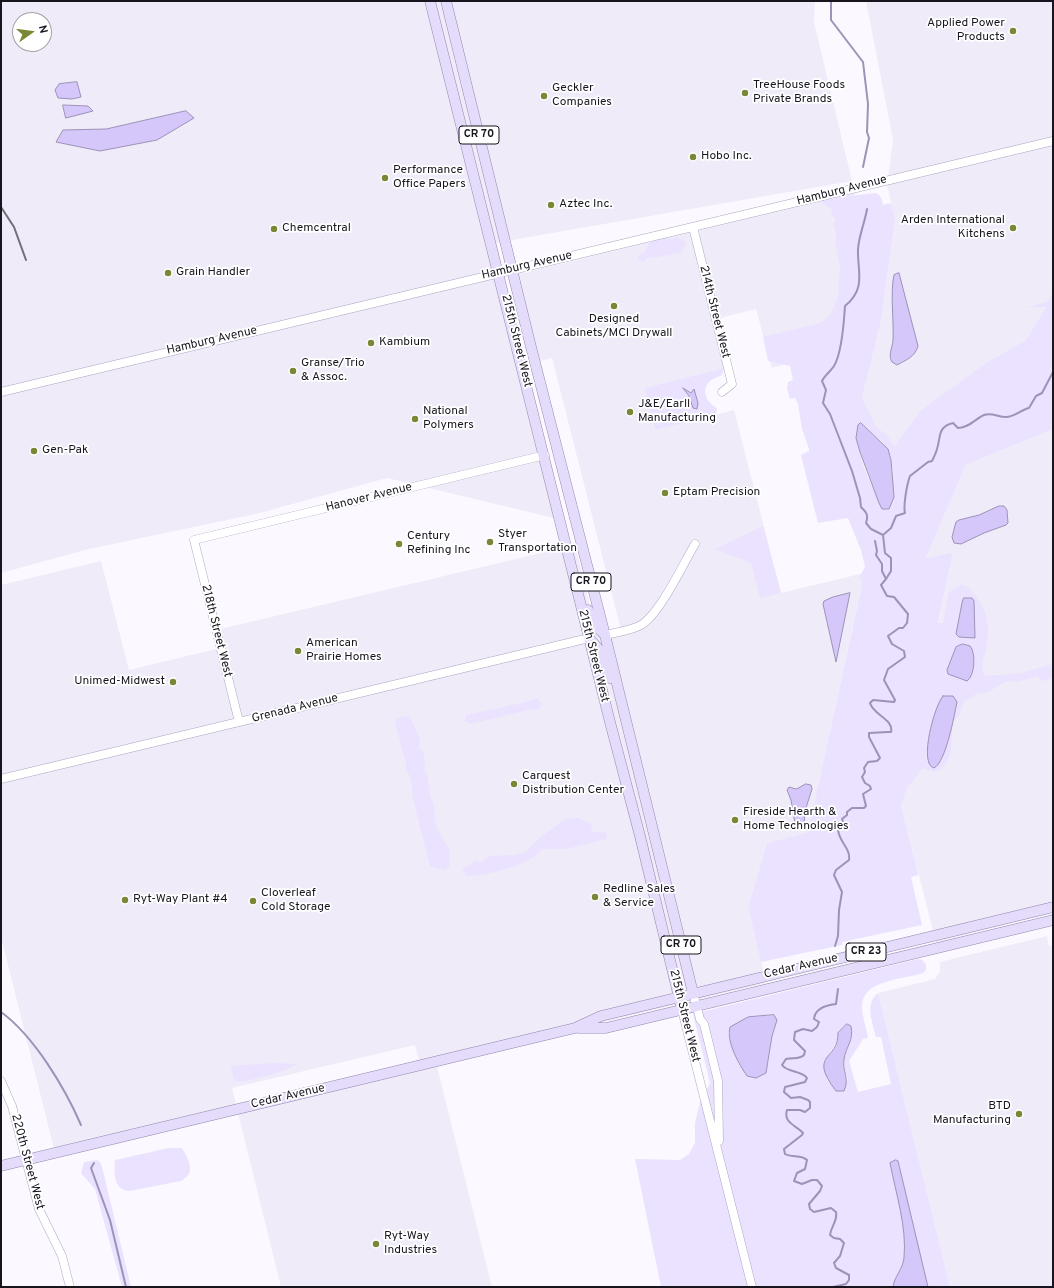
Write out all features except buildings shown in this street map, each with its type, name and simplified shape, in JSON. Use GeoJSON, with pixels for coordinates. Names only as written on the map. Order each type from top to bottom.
{"type":"FeatureCollection","features":[{"type":"Feature","properties":{"kind":"main road","name":"215th Street West"},"geometry":{"type":"LineString","coordinates":[[430,1],[545,455],[564,538],[640,836],[682,1010]]}},
{"type":"Feature","properties":{"kind":"main road","name":"215th Street West"},"geometry":{"type":"LineString","coordinates":[[446,1],[512,269],[627,722],[693,993]]}},
{"type":"Feature","properties":{"kind":"main road"},"geometry":{"type":"LineString","coordinates":[[564,538],[579,576],[593,623],[605,635]]}},
{"type":"Feature","properties":{"kind":"main road"},"geometry":{"type":"LineString","coordinates":[[589,638],[601,652],[618,709],[627,722]]}},
{"type":"Feature","properties":{"kind":"main road","name":"Cedar Avenue"},"geometry":{"type":"LineString","coordinates":[[1,1166],[575,1028],[601,1016],[679,996],[1053,907]]}},
{"type":"Feature","properties":{"kind":"main road","name":"Cedar Avenue"},"geometry":{"type":"LineString","coordinates":[[575,1028],[606,1028],[1053,920]]}},
{"type":"Feature","properties":{"kind":"street","name":"Hamburg Avenue"},"geometry":{"type":"LineString","coordinates":[[1,392],[1053,141]]}},
{"type":"Feature","properties":{"kind":"street","name":"214th Street West"},"geometry":{"type":"LineString","coordinates":[[693,227],[732,384],[722,392]]}},
{"type":"Feature","properties":{"kind":"street","name":"Hanover Avenue"},"geometry":{"type":"LineString","coordinates":[[194,540],[545,455]]}},
{"type":"Feature","properties":{"kind":"street","name":"218th Street West"},"geometry":{"type":"LineString","coordinates":[[194,540],[239,722]]}},
{"type":"Feature","properties":{"kind":"street"},"geometry":{"type":"LineString","coordinates":[[605,635],[633,628],[650,618],[665,596],[695,544]]}},
{"type":"Feature","properties":{"kind":"street","name":"Grenada Avenue"},"geometry":{"type":"LineString","coordinates":[[1,779],[589,638]]}},
{"type":"Feature","properties":{"kind":"street"},"geometry":{"type":"LineString","coordinates":[[693,993],[700,1019],[704,1024],[717,1075],[718,1130],[722,1169]]}},
{"type":"Feature","properties":{"kind":"street","name":"215th Street West"},"geometry":{"type":"LineString","coordinates":[[682,1010],[752,1287]]}},
{"type":"Feature","properties":{"kind":"street","name":"220th Street West"},"geometry":{"type":"LineString","coordinates":[[1,1081],[12,1106],[39,1209],[62,1256],[70,1287]]}},
{"type":"Feature","properties":{"kind":"shaded area"},"geometry":{"type":"Polygon","coordinates":[[[1,1],[815,1],[814,22],[852,181],[489,244],[558,519],[387,478],[256,514],[89,549],[1,573],[1,1]]]}},
{"type":"Feature","properties":{"kind":"shaded area"},"geometry":{"type":"Polygon","coordinates":[[[866,1],[1053,1],[1053,295],[1026,340],[986,363],[921,410],[889,455],[862,398],[881,321],[895,219],[887,185],[893,140],[866,1]]]}},
{"type":"Feature","properties":{"kind":"shaded area"},"geometry":{"type":"Polygon","coordinates":[[[77,82],[81,97],[72,99],[58,98],[55,90],[59,84],[77,82]]]}},
{"type":"Feature","properties":{"kind":"shaded area"},"geometry":{"type":"Polygon","coordinates":[[[63,105],[88,106],[93,111],[66,118],[63,105]]]}},
{"type":"Feature","properties":{"kind":"shaded area"},"geometry":{"type":"Polygon","coordinates":[[[186,111],[194,118],[157,140],[100,151],[56,142],[63,130],[106,129],[186,111]]]}},
{"type":"Feature","properties":{"kind":"shaded area"},"geometry":{"type":"Polygon","coordinates":[[[855,193],[831,352],[772,368],[756,309],[712,320],[724,368],[644,388],[655,430],[734,410],[781,593],[864,573],[808,834],[767,843],[748,907],[766,983],[436,1062],[492,1287],[281,1287],[237,1109],[55,1153],[1,937],[1,585],[101,561],[129,670],[220,648],[216,630],[575,545],[597,636],[621,630],[552,358],[537,362],[518,274],[855,193]],[[415,1045],[232,1088],[237,1109],[420,1065],[415,1045]]]}},
{"type":"Feature","properties":{"kind":"shaded area"},"geometry":{"type":"Polygon","coordinates":[[[875,193],[881,198],[883,205],[891,203],[895,219],[881,321],[862,398],[877,428],[887,435],[894,447],[921,410],[986,363],[1026,340],[1046,307],[1027,307],[1047,302],[1053,293],[1053,429],[966,465],[926,558],[953,552],[938,623],[943,623],[949,592],[960,585],[966,586],[970,589],[983,608],[987,619],[988,631],[983,663],[984,674],[988,676],[1021,673],[1053,664],[1053,678],[1043,681],[1036,677],[1015,682],[1007,681],[988,692],[978,694],[977,692],[972,698],[964,701],[960,714],[954,721],[952,729],[951,752],[946,763],[941,769],[934,772],[923,768],[907,786],[901,806],[918,873],[918,875],[911,877],[922,925],[842,942],[842,945],[761,962],[748,907],[767,843],[808,833],[862,584],[860,576],[865,567],[861,550],[848,518],[818,523],[801,455],[809,451],[809,449],[802,429],[798,404],[795,398],[790,399],[787,388],[788,382],[793,380],[790,366],[768,361],[763,337],[821,323],[831,314],[838,297],[840,266],[835,241],[837,235],[833,224],[836,220],[831,214],[832,209],[822,203],[823,200],[875,193]],[[868,429],[859,430],[859,448],[871,483],[886,510],[889,509],[891,504],[893,489],[892,462],[888,449],[868,429]],[[956,647],[947,670],[961,680],[967,681],[973,664],[974,652],[956,647]],[[941,698],[938,703],[926,755],[927,762],[942,761],[957,702],[941,698]]]}},
{"type":"Feature","properties":{"kind":"shaded area"},"geometry":{"type":"Polygon","coordinates":[[[677,237],[683,240],[686,245],[680,253],[645,259],[646,262],[638,260],[638,256],[644,253],[649,243],[664,238],[673,239],[677,237]]]}},
{"type":"Feature","properties":{"kind":"shaded area"},"geometry":{"type":"Polygon","coordinates":[[[899,273],[918,346],[917,350],[912,356],[897,365],[892,362],[890,355],[893,341],[893,282],[894,275],[899,273]]]}},
{"type":"Feature","properties":{"kind":"shaded area"},"geometry":{"type":"Polygon","coordinates":[[[724,368],[722,375],[710,381],[705,388],[708,400],[717,408],[716,415],[655,430],[644,388],[724,368]]]}},
{"type":"Feature","properties":{"kind":"shaded area"},"geometry":{"type":"Polygon","coordinates":[[[683,388],[691,393],[694,389],[698,403],[697,409],[693,408],[689,396],[683,388]]]}},
{"type":"Feature","properties":{"kind":"shaded area"},"geometry":{"type":"Polygon","coordinates":[[[861,423],[888,449],[891,460],[894,497],[889,509],[882,509],[860,452],[856,438],[858,425],[861,423]]]}},
{"type":"Feature","properties":{"kind":"shaded area"},"geometry":{"type":"Polygon","coordinates":[[[1053,429],[1053,913],[936,942],[901,806],[953,552],[926,558],[966,465],[1053,429]]]}},
{"type":"Feature","properties":{"kind":"shaded area"},"geometry":{"type":"Polygon","coordinates":[[[999,506],[1004,506],[1007,510],[1008,523],[1006,525],[961,544],[954,543],[952,537],[956,522],[979,515],[999,506]]]}},
{"type":"Feature","properties":{"kind":"shaded area"},"geometry":{"type":"Polygon","coordinates":[[[763,526],[781,593],[760,598],[751,563],[715,549],[763,526]]]}},
{"type":"Feature","properties":{"kind":"shaded area"},"geometry":{"type":"Polygon","coordinates":[[[850,593],[836,662],[823,604],[824,601],[833,597],[850,593]]]}},
{"type":"Feature","properties":{"kind":"shaded area"},"geometry":{"type":"Polygon","coordinates":[[[964,598],[972,598],[974,601],[975,638],[959,637],[956,634],[964,598]]]}},
{"type":"Feature","properties":{"kind":"shaded area"},"geometry":{"type":"Polygon","coordinates":[[[963,644],[970,646],[974,658],[972,674],[967,681],[948,674],[947,670],[956,647],[963,644]]]}},
{"type":"Feature","properties":{"kind":"shaded area"},"geometry":{"type":"Polygon","coordinates":[[[943,696],[953,696],[957,702],[946,748],[938,764],[934,768],[929,764],[928,746],[932,721],[943,696]]]}},
{"type":"Feature","properties":{"kind":"shaded area"},"geometry":{"type":"Polygon","coordinates":[[[537,698],[541,703],[539,709],[528,710],[471,724],[465,721],[466,715],[522,703],[537,698]]]}},
{"type":"Feature","properties":{"kind":"shaded area"},"geometry":{"type":"Polygon","coordinates":[[[405,716],[410,717],[420,739],[419,748],[423,751],[425,763],[424,771],[428,777],[429,791],[435,810],[434,814],[437,829],[449,849],[450,865],[445,870],[430,866],[413,799],[411,780],[406,770],[406,762],[395,723],[396,719],[405,716]]]}},
{"type":"Feature","properties":{"kind":"shaded area"},"geometry":{"type":"Polygon","coordinates":[[[806,784],[811,785],[812,789],[805,811],[804,826],[799,828],[795,824],[791,800],[787,790],[789,787],[796,789],[806,784]]]}},
{"type":"Feature","properties":{"kind":"shaded area"},"geometry":{"type":"Polygon","coordinates":[[[579,818],[591,824],[592,831],[598,833],[605,831],[607,837],[606,839],[566,849],[541,849],[537,855],[529,860],[519,865],[496,872],[467,876],[462,869],[475,861],[480,863],[490,856],[514,855],[526,852],[538,839],[564,820],[579,818]]]}},
{"type":"Feature","properties":{"kind":"shaded area"},"geometry":{"type":"Polygon","coordinates":[[[1047,936],[1049,946],[1053,945],[1053,1287],[950,1287],[878,993],[935,979],[940,971],[940,962],[1047,936]]]}},
{"type":"Feature","properties":{"kind":"shaded area"},"geometry":{"type":"Polygon","coordinates":[[[918,959],[922,960],[926,964],[926,970],[923,973],[885,982],[869,991],[864,998],[862,1007],[868,1038],[863,1039],[849,1061],[858,1092],[891,1084],[881,1037],[876,1037],[870,1008],[874,997],[878,993],[950,1287],[928,1287],[919,1256],[898,1161],[896,1160],[904,1233],[904,1259],[903,1265],[893,1287],[661,1287],[635,1159],[680,1160],[689,1154],[695,1143],[695,1123],[700,1102],[710,1083],[693,1014],[918,959]],[[774,1015],[748,1017],[728,1033],[741,1066],[768,1064],[772,1036],[777,1020],[774,1015]],[[847,1024],[824,1064],[827,1080],[836,1090],[848,1080],[844,1066],[844,1057],[852,1031],[851,1026],[847,1024]]]}},
{"type":"Feature","properties":{"kind":"shaded area"},"geometry":{"type":"Polygon","coordinates":[[[774,1015],[777,1020],[772,1036],[766,1073],[756,1078],[747,1076],[737,1059],[732,1046],[729,1033],[730,1027],[748,1017],[774,1015]]]}},
{"type":"Feature","properties":{"kind":"shaded area"},"geometry":{"type":"Polygon","coordinates":[[[847,1024],[851,1026],[852,1031],[851,1040],[846,1050],[844,1059],[846,1086],[844,1091],[836,1091],[824,1070],[824,1063],[826,1058],[834,1049],[837,1042],[838,1033],[847,1024]]]}},
{"type":"Feature","properties":{"kind":"shaded area"},"geometry":{"type":"Polygon","coordinates":[[[273,1063],[296,1064],[286,1070],[267,1076],[234,1081],[231,1068],[232,1066],[273,1063]]]}},
{"type":"Feature","properties":{"kind":"shaded area"},"geometry":{"type":"Polygon","coordinates":[[[169,1148],[182,1148],[190,1166],[189,1174],[186,1178],[181,1181],[130,1191],[120,1188],[115,1175],[115,1160],[169,1148]]]}},
{"type":"Feature","properties":{"kind":"shaded area"},"geometry":{"type":"Polygon","coordinates":[[[97,1160],[101,1163],[131,1287],[122,1287],[95,1189],[81,1173],[84,1162],[97,1160]]]}},
{"type":"Feature","properties":{"kind":"shaded area"},"geometry":{"type":"Polygon","coordinates":[[[896,1160],[898,1161],[928,1287],[893,1287],[903,1262],[905,1246],[900,1210],[890,1163],[896,1160]]]}},
{"type":"Feature","properties":{"kind":"waterway"},"geometry":{"type":"LineString","coordinates":[[831,1],[831,20],[863,62],[868,104],[867,132],[869,138],[863,167]]}},
{"type":"Feature","properties":{"kind":"waterway"},"geometry":{"type":"LineString","coordinates":[[867,209],[858,249],[859,286],[852,299],[845,306],[842,337],[837,360],[822,381],[826,390],[823,403],[830,414],[852,471],[860,498],[861,507],[866,512],[866,523],[871,529],[883,535]]}},
{"type":"Feature","properties":{"kind":"waterway"},"geometry":{"type":"LineString","coordinates":[[883,535],[891,528],[896,516],[905,513],[906,495],[910,476],[928,462],[932,461],[937,450],[940,433],[944,427],[953,423],[958,428],[962,428],[987,414],[1009,417],[1029,408],[1036,396],[1042,393],[1053,372]]}},
{"type":"Feature","properties":{"kind":"waterway"},"geometry":{"type":"LineString","coordinates":[[883,535],[885,553],[891,558],[891,571],[886,579]]}},
{"type":"Feature","properties":{"kind":"waterway"},"geometry":{"type":"LineString","coordinates":[[835,946],[838,936],[839,910],[842,892],[834,875],[836,870],[849,860],[848,852],[840,837],[838,829],[844,824],[842,819],[847,815],[847,812],[852,808],[864,808],[866,806],[863,794],[871,789],[862,777],[865,772],[864,768],[868,762],[877,761],[880,758],[869,737],[869,733],[891,732],[889,724],[875,711],[870,703],[873,700],[894,702],[895,700],[884,680],[888,669],[905,657],[904,651],[892,644],[888,636],[899,628],[903,628],[907,623],[908,614],[894,597],[887,596],[881,585],[886,579],[882,571],[882,564],[876,555],[877,551],[875,541]]}},
{"type":"Feature","properties":{"kind":"waterway"},"geometry":{"type":"LineString","coordinates":[[833,1287],[846,1284],[849,1280],[849,1275],[836,1268],[834,1263],[840,1256],[844,1243],[840,1239],[834,1238],[830,1235],[836,1218],[836,1212],[831,1208],[814,1212],[810,1209],[809,1204],[820,1191],[822,1186],[817,1180],[812,1180],[802,1184],[794,1181],[797,1173],[805,1169],[807,1160],[802,1157],[785,1154],[784,1149],[803,1133],[788,1121],[786,1114],[787,1110],[800,1110],[805,1112],[810,1108],[810,1102],[808,1100],[800,1097],[791,1098],[784,1092],[785,1087],[805,1082],[807,1078],[804,1075],[785,1068],[782,1065],[786,1059],[798,1058],[804,1055],[805,1051],[794,1040],[795,1032],[803,1029],[812,1031],[817,1027],[819,1022],[814,1019],[815,1015],[822,1008],[836,1004],[838,989]]}},
{"type":"Feature","properties":{"kind":"waterway"},"geometry":{"type":"LineString","coordinates":[[1,1012],[13,1022],[37,1049],[57,1079],[81,1125]]}},
{"type":"Feature","properties":{"kind":"waterway"},"geometry":{"type":"LineString","coordinates":[[94,1163],[91,1168],[110,1220],[126,1287]]}},
{"type":"Feature","properties":{"kind":"railway"},"geometry":{"type":"LineString","coordinates":[[1,207],[14,227],[26,260]]}},
{"type":"Feature","properties":{"kind":"place","name":"Applied Power Products"},"geometry":{"type":"Point","coordinates":[1013,31]}},
{"type":"Feature","properties":{"kind":"place","name":"TreeHouse Foods Private Brands"},"geometry":{"type":"Point","coordinates":[745,93]}},
{"type":"Feature","properties":{"kind":"place","name":"Geckler Companies"},"geometry":{"type":"Point","coordinates":[544,96]}},
{"type":"Feature","properties":{"kind":"place","name":"Hobo Inc."},"geometry":{"type":"Point","coordinates":[693,157]}},
{"type":"Feature","properties":{"kind":"place","name":"Performance Office Papers"},"geometry":{"type":"Point","coordinates":[385,178]}},
{"type":"Feature","properties":{"kind":"place","name":"Aztec Inc."},"geometry":{"type":"Point","coordinates":[551,205]}},
{"type":"Feature","properties":{"kind":"place","name":"Arden International Kitchens"},"geometry":{"type":"Point","coordinates":[1013,228]}},
{"type":"Feature","properties":{"kind":"place","name":"Chemcentral"},"geometry":{"type":"Point","coordinates":[274,229]}},
{"type":"Feature","properties":{"kind":"place","name":"Grain Handler"},"geometry":{"type":"Point","coordinates":[168,273]}},
{"type":"Feature","properties":{"kind":"place","name":"Designed Cabinets/MCI Drywall"},"geometry":{"type":"Point","coordinates":[614,306]}},
{"type":"Feature","properties":{"kind":"place","name":"Kambium"},"geometry":{"type":"Point","coordinates":[371,343]}},
{"type":"Feature","properties":{"kind":"place","name":"Granse/Trio & Assoc."},"geometry":{"type":"Point","coordinates":[293,371]}},
{"type":"Feature","properties":{"kind":"place","name":"J&E/Earll Manufacturing"},"geometry":{"type":"Point","coordinates":[630,412]}},
{"type":"Feature","properties":{"kind":"place","name":"National Polymers"},"geometry":{"type":"Point","coordinates":[415,419]}},
{"type":"Feature","properties":{"kind":"place","name":"Gen-Pak"},"geometry":{"type":"Point","coordinates":[34,451]}},
{"type":"Feature","properties":{"kind":"place","name":"Eptam Precision"},"geometry":{"type":"Point","coordinates":[665,493]}},
{"type":"Feature","properties":{"kind":"place","name":"Styer Transportation"},"geometry":{"type":"Point","coordinates":[490,542]}},
{"type":"Feature","properties":{"kind":"place","name":"Century Refining Inc"},"geometry":{"type":"Point","coordinates":[399,544]}},
{"type":"Feature","properties":{"kind":"place","name":"American Prairie Homes"},"geometry":{"type":"Point","coordinates":[298,651]}},
{"type":"Feature","properties":{"kind":"place","name":"Unimed-Midwest"},"geometry":{"type":"Point","coordinates":[173,682]}},
{"type":"Feature","properties":{"kind":"place","name":"Carquest Distribution Center"},"geometry":{"type":"Point","coordinates":[514,784]}},
{"type":"Feature","properties":{"kind":"place","name":"Fireside Hearth & Home Technologies"},"geometry":{"type":"Point","coordinates":[735,820]}},
{"type":"Feature","properties":{"kind":"place","name":"Redline Sales & Service"},"geometry":{"type":"Point","coordinates":[595,897]}},
{"type":"Feature","properties":{"kind":"place","name":"Ryt-Way Plant #4"},"geometry":{"type":"Point","coordinates":[125,900]}},
{"type":"Feature","properties":{"kind":"place","name":"Cloverleaf Cold Storage"},"geometry":{"type":"Point","coordinates":[253,901]}},
{"type":"Feature","properties":{"kind":"place","name":"BTD Manufacturing"},"geometry":{"type":"Point","coordinates":[1019,1114]}},
{"type":"Feature","properties":{"kind":"place","name":"Ryt-Way Industries"},"geometry":{"type":"Point","coordinates":[376,1244]}}]}
